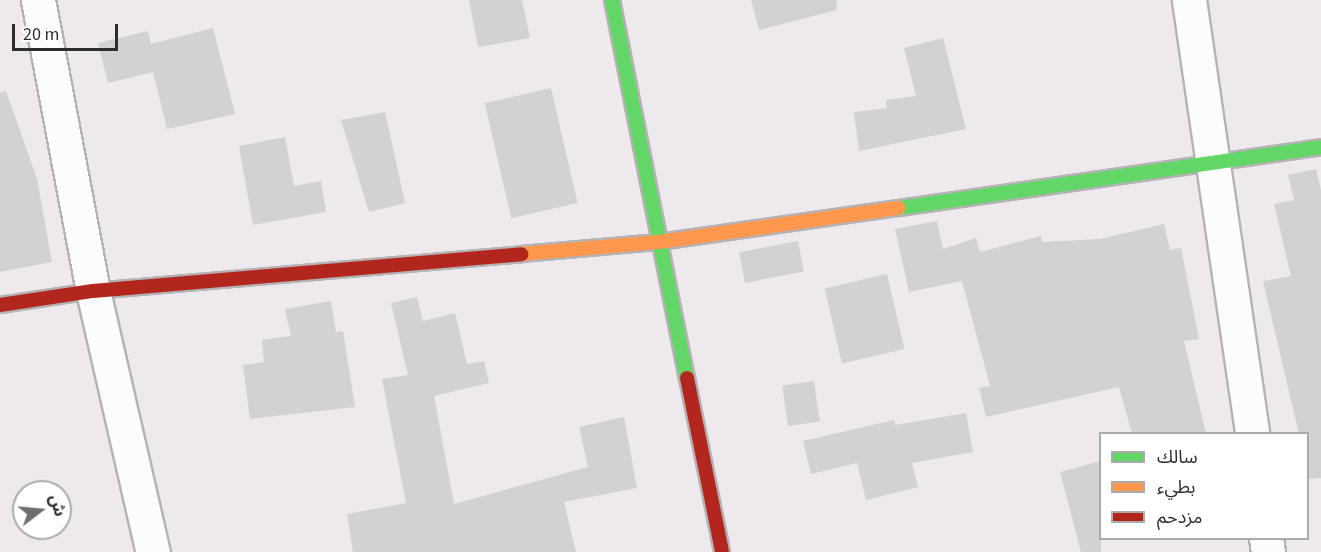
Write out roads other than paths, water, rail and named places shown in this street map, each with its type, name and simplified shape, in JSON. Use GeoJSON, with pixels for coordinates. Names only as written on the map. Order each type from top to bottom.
{"type":"FeatureCollection","features":[{"type":"Feature","properties":{"kind":"street"},"geometry":{"type":"LineString","coordinates":[[38,0],[93,291],[153,552]]}},
{"type":"Feature","properties":{"kind":"street"},"geometry":{"type":"LineString","coordinates":[[612,0],[722,552]]}},
{"type":"Feature","properties":{"kind":"street"},"geometry":{"type":"LineString","coordinates":[[1189,0],[1252,432]]}},
{"type":"Feature","properties":{"kind":"street"},"geometry":{"type":"LineString","coordinates":[[0,305],[93,291],[659,242],[1321,147]]}}]}
